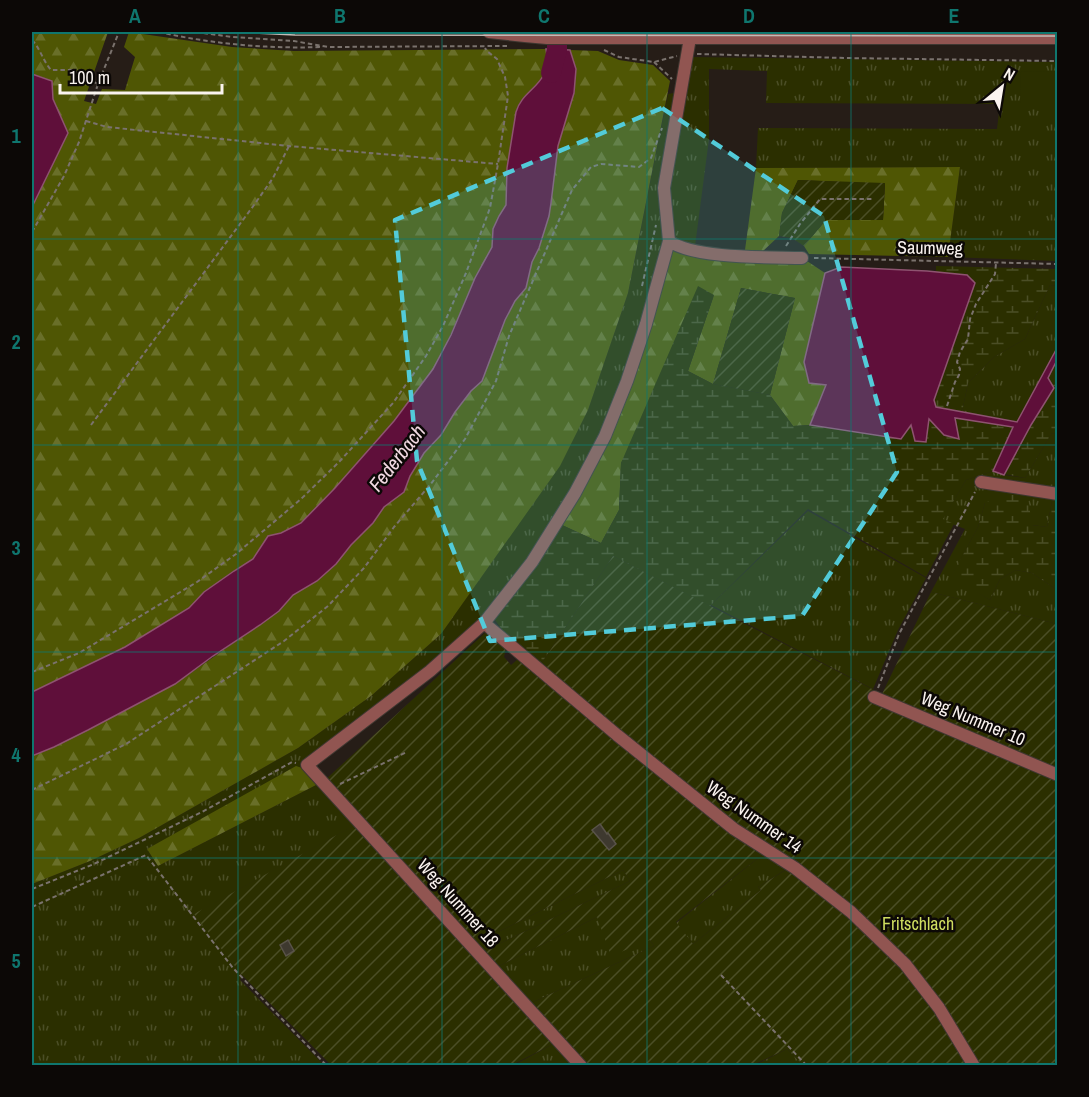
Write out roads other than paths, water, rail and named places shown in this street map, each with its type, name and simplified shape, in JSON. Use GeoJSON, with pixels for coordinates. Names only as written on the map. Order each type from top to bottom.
{"type":"FeatureCollection","features":[{"type":"Feature","properties":{"kind":"street"},"geometry":{"type":"LineString","coordinates":[[487,36],[543,38],[1058,38]]}},
{"type":"Feature","properties":{"kind":"street"},"geometry":{"type":"LineString","coordinates":[[484,623],[532,562],[575,493],[605,436],[627,381],[646,324],[669,241],[664,188],[690,38]]}},
{"type":"Feature","properties":{"kind":"street"},"geometry":{"type":"LineString","coordinates":[[669,241],[694,252],[802,258]]}},
{"type":"Feature","properties":{"kind":"street"},"geometry":{"type":"LineString","coordinates":[[981,482],[1058,494]]}},
{"type":"Feature","properties":{"kind":"street","name":"Weg Nummer 18"},"geometry":{"type":"LineString","coordinates":[[484,623],[430,671],[307,765],[581,1065]]}},
{"type":"Feature","properties":{"kind":"street","name":"Weg Nummer 14"},"geometry":{"type":"LineString","coordinates":[[484,623],[617,735],[734,829],[795,868],[850,912],[905,963],[939,1008],[974,1065]]}},
{"type":"Feature","properties":{"kind":"street","name":"Weg Nummer 10"},"geometry":{"type":"LineString","coordinates":[[874,696],[1058,775]]}},
{"type":"Feature","properties":{"kind":"water"},"geometry":{"type":"Polygon","coordinates":[[[546,49],[570,50],[576,69],[574,93],[558,146],[549,216],[539,248],[532,262],[526,288],[515,301],[505,320],[482,381],[471,391],[441,435],[424,453],[410,476],[404,492],[384,507],[373,523],[336,564],[317,581],[293,595],[279,611],[260,625],[175,684],[88,730],[32,756],[32,692],[125,647],[189,608],[204,592],[253,559],[268,536],[281,533],[301,523],[394,421],[433,369],[451,335],[475,278],[492,247],[493,229],[506,205],[507,168],[516,112],[545,71],[546,49]]]}},
{"type":"Feature","properties":{"kind":"water"},"geometry":{"type":"Polygon","coordinates":[[[32,74],[52,81],[53,99],[68,133],[32,207],[32,74]]]}},
{"type":"Feature","properties":{"kind":"water"},"geometry":{"type":"Polygon","coordinates":[[[841,267],[967,275],[975,283],[934,400],[936,407],[1017,422],[1057,348],[1057,360],[1048,378],[1054,388],[1004,475],[993,471],[1013,427],[955,418],[959,439],[944,435],[929,419],[926,442],[915,441],[911,425],[901,439],[810,425],[826,385],[809,383],[804,362],[825,273],[841,267]]]}},
{"type":"Feature","properties":{"kind":"waterway","name":"Federbach"},"geometry":{"type":"LineString","coordinates":[[551,73],[557,50],[557,32]]}},
{"type":"Feature","properties":{"kind":"tram line"},"geometry":{"type":"LineString","coordinates":[[233,32],[295,35],[1058,36]]}},
{"type":"Feature","properties":{"kind":"park label","name":"Fritschlach"},"geometry":{"type":"Point","coordinates":[918,924]}}]}
